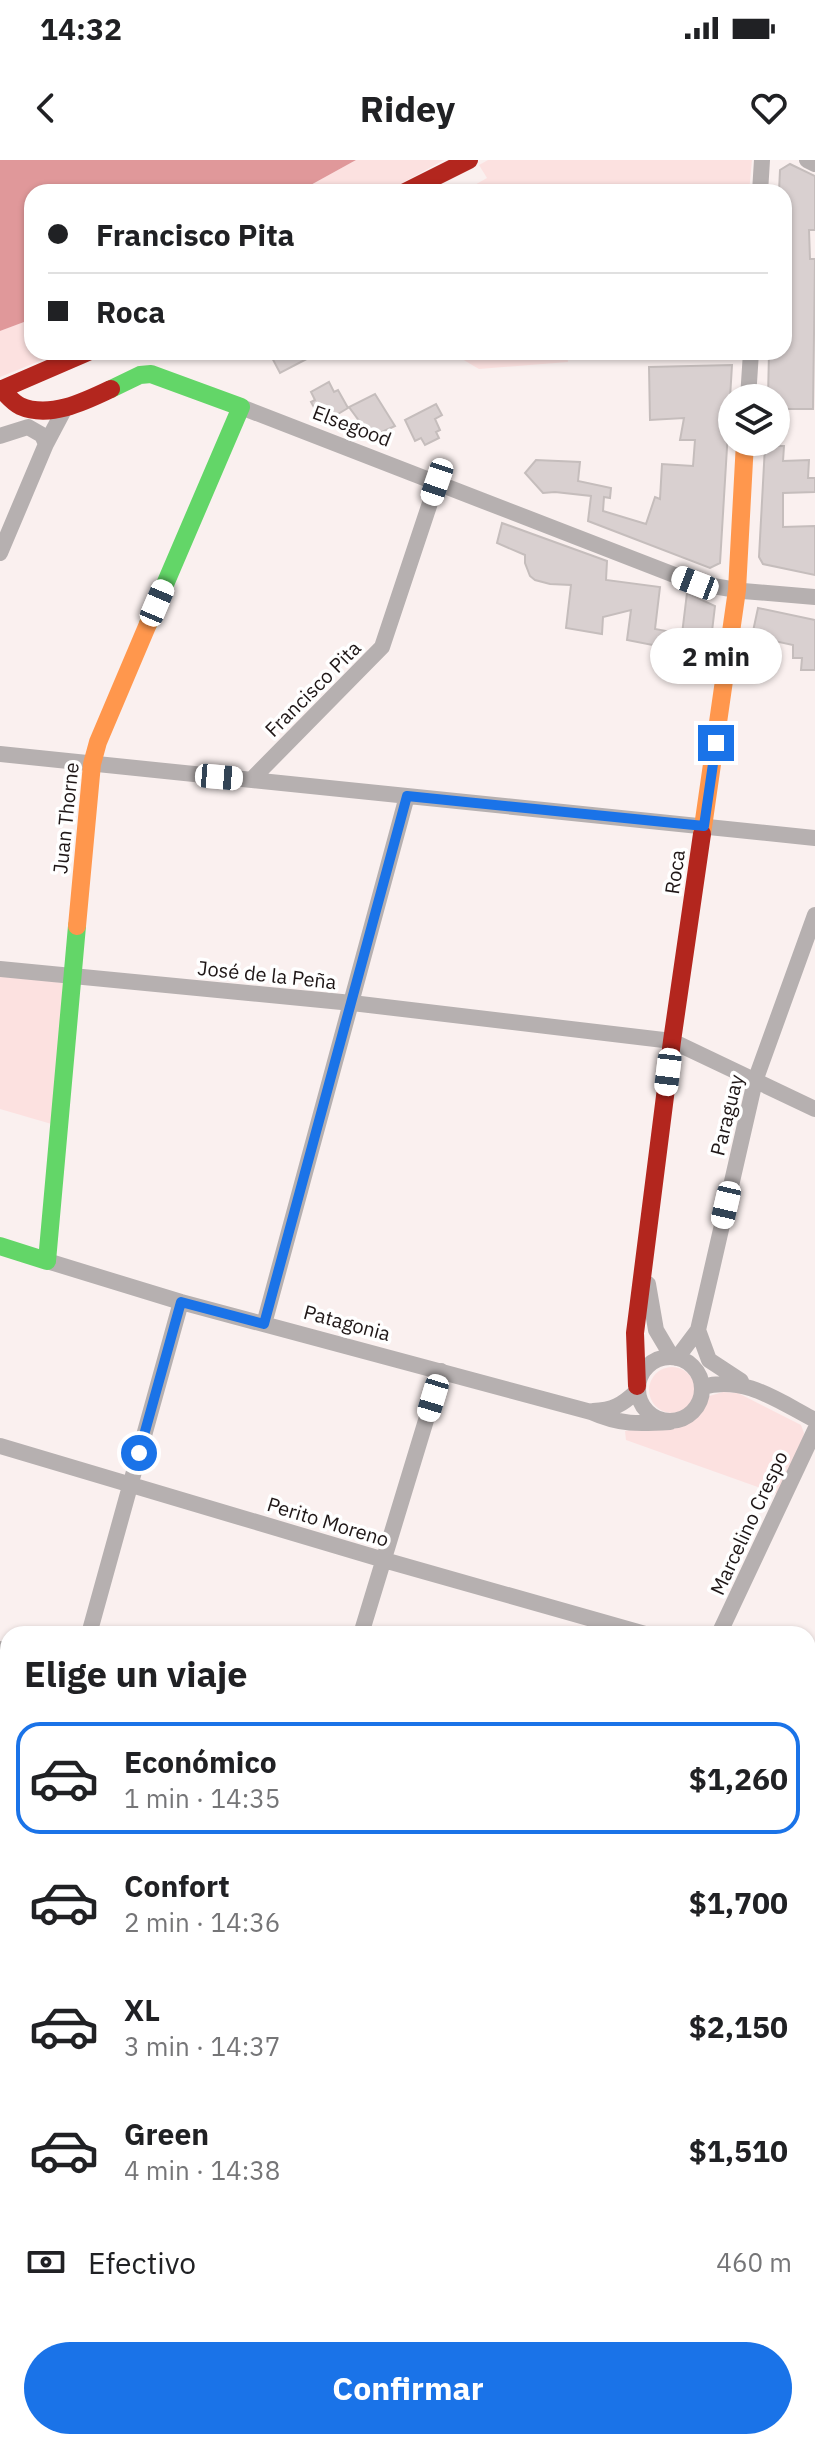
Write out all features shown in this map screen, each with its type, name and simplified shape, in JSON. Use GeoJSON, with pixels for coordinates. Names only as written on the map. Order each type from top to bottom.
{"type":"FeatureCollection","features":[{"type":"Feature","properties":{"kind":"street"},"geometry":{"type":"LineString","coordinates":[[421,184],[469,160]]}},
{"type":"Feature","properties":{"kind":"street"},"geometry":{"type":"LineString","coordinates":[[760,184],[762,160]]}},
{"type":"Feature","properties":{"kind":"street"},"geometry":{"type":"LineString","coordinates":[[807,160],[815,164]]}},
{"type":"Feature","properties":{"kind":"street"},"geometry":{"type":"LineString","coordinates":[[0,390],[69,360]]}},
{"type":"Feature","properties":{"kind":"street"},"geometry":{"type":"LineString","coordinates":[[749,384],[750,360]]}},
{"type":"Feature","properties":{"kind":"street","name":"Elsegood"},"geometry":{"type":"LineString","coordinates":[[0,390],[19,406],[39,411],[65,408],[140,375],[151,374],[695,583],[815,597]]}},
{"type":"Feature","properties":{"kind":"street","name":"Juan Thorne"},"geometry":{"type":"LineString","coordinates":[[47,1261],[92,764],[98,742],[241,407]]}},
{"type":"Feature","properties":{"kind":"street"},"geometry":{"type":"LineString","coordinates":[[0,553],[46,444],[65,408]]}},
{"type":"Feature","properties":{"kind":"street"},"geometry":{"type":"LineString","coordinates":[[0,436],[28,427],[42,435],[46,444]]}},
{"type":"Feature","properties":{"kind":"street","name":"Roca"},"geometry":{"type":"LineString","coordinates":[[637,1389],[635,1333],[672,1041],[737,590],[744,456]]}},
{"type":"Feature","properties":{"kind":"street","name":"Francisco Pita"},"geometry":{"type":"LineString","coordinates":[[251,780],[382,647],[437,482]]}},
{"type":"Feature","properties":{"kind":"street"},"geometry":{"type":"LineString","coordinates":[[0,754],[815,838]]}},
{"type":"Feature","properties":{"kind":"street"},"geometry":{"type":"LineString","coordinates":[[264,1324],[407,796]]}},
{"type":"Feature","properties":{"kind":"street","name":"Paraguay"},"geometry":{"type":"LineString","coordinates":[[674,1358],[698,1330],[755,1081],[815,915]]}},
{"type":"Feature","properties":{"kind":"street","name":"José de la Peña"},"geometry":{"type":"LineString","coordinates":[[0,969],[352,1003],[672,1041],[815,1109]]}},
{"type":"Feature","properties":{"kind":"street","name":"Patagonia"},"geometry":{"type":"LineString","coordinates":[[0,1246],[181,1302],[591,1412],[607,1419],[632,1425],[670,1422]]}},
{"type":"Feature","properties":{"kind":"street"},"geometry":{"type":"LineString","coordinates":[[646,1260],[656,1330],[674,1358],[694,1368],[702,1387],[697,1407],[690,1415],[670,1422],[650,1415],[643,1407],[637,1389],[640,1376],[655,1360],[674,1358]]}},
{"type":"Feature","properties":{"kind":"street"},"geometry":{"type":"LineString","coordinates":[[91,1626],[181,1302]]}},
{"type":"Feature","properties":{"kind":"street"},"geometry":{"type":"LineString","coordinates":[[698,1330],[709,1360],[717,1367],[815,1420]]}},
{"type":"Feature","properties":{"kind":"street"},"geometry":{"type":"LineString","coordinates":[[363,1626],[441,1371]]}},
{"type":"Feature","properties":{"kind":"street"},"geometry":{"type":"LineString","coordinates":[[702,1387],[726,1382],[747,1385]]}},
{"type":"Feature","properties":{"kind":"street"},"geometry":{"type":"LineString","coordinates":[[591,1412],[618,1408],[637,1389]]}},
{"type":"Feature","properties":{"kind":"street","name":"Marcelino Crespo"},"geometry":{"type":"LineString","coordinates":[[723,1626],[815,1430]]}},
{"type":"Feature","properties":{"kind":"street","name":"Perito Moreno"},"geometry":{"type":"LineString","coordinates":[[0,1446],[617,1626]]}},
{"type":"Feature","properties":{"kind":"shaded area"},"geometry":{"type":"Polygon","coordinates":[[[0,160],[356,160],[312,184],[24,184],[24,322],[0,331],[0,160]]]}},
{"type":"Feature","properties":{"kind":"shaded area"},"geometry":{"type":"Polygon","coordinates":[[[356,160],[444,160],[400,184],[312,184],[356,160]]]}},
{"type":"Feature","properties":{"kind":"shaded area"},"geometry":{"type":"Polygon","coordinates":[[[488,160],[752,160],[750,184],[476,184],[487,178],[479,165],[488,160]]]}},
{"type":"Feature","properties":{"kind":"shaded area"},"geometry":{"type":"Polygon","coordinates":[[[24,322],[24,360],[42,360],[0,377],[0,331],[24,322]]]}},
{"type":"Feature","properties":{"kind":"shaded area"},"geometry":{"type":"Polygon","coordinates":[[[464,360],[568,362],[479,369],[464,360]]]}},
{"type":"Feature","properties":{"kind":"shaded area"},"geometry":{"type":"Polygon","coordinates":[[[0,975],[63,983],[55,1125],[0,1109],[0,975]]]}},
{"type":"Feature","properties":{"kind":"shaded area"},"geometry":{"type":"Polygon","coordinates":[[[672,1367],[688,1374],[695,1390],[688,1406],[672,1413],[656,1406],[649,1390],[656,1374],[672,1367]]]}},
{"type":"Feature","properties":{"kind":"shaded area"},"geometry":{"type":"Polygon","coordinates":[[[723,1392],[738,1393],[801,1425],[803,1439],[777,1494],[626,1440],[625,1431],[661,1428],[684,1422],[701,1408],[706,1397],[723,1392]]]}},
{"type":"Feature","properties":{"kind":"building"},"geometry":{"type":"Polygon","coordinates":[[[790,164],[815,176],[815,230],[809,230],[810,259],[815,259],[813,409],[790,409],[790,384],[768,384],[769,360],[792,360],[792,184],[779,184],[780,170],[790,164]]]}},
{"type":"Feature","properties":{"kind":"building"},"geometry":{"type":"Polygon","coordinates":[[[273,360],[305,360],[280,373],[273,360]]]}},
{"type":"Feature","properties":{"kind":"building"},"geometry":{"type":"Polygon","coordinates":[[[732,365],[731,384],[718,384],[718,456],[726,456],[720,563],[710,568],[588,521],[591,496],[543,493],[525,473],[536,460],[580,462],[578,481],[611,488],[610,498],[604,497],[603,511],[646,524],[655,497],[660,499],[662,464],[693,466],[695,440],[680,440],[684,418],[650,420],[649,367],[732,365]]]}},
{"type":"Feature","properties":{"kind":"building"},"geometry":{"type":"Polygon","coordinates":[[[329,382],[334,392],[338,390],[348,408],[326,421],[311,402],[315,400],[311,392],[329,382]]]}},
{"type":"Feature","properties":{"kind":"building"},"geometry":{"type":"Polygon","coordinates":[[[375,394],[395,426],[371,437],[349,407],[375,394]]]}},
{"type":"Feature","properties":{"kind":"building"},"geometry":{"type":"Polygon","coordinates":[[[436,404],[442,415],[435,419],[440,430],[436,432],[439,438],[425,445],[421,438],[415,441],[405,420],[436,404]]]}},
{"type":"Feature","properties":{"kind":"building"},"geometry":{"type":"Polygon","coordinates":[[[764,456],[783,456],[783,461],[809,460],[808,478],[815,478],[815,492],[783,493],[783,527],[815,526],[815,575],[763,564],[759,557],[764,456]]]}},
{"type":"Feature","properties":{"kind":"building"},"geometry":{"type":"Polygon","coordinates":[[[502,523],[607,561],[606,580],[660,587],[655,629],[682,634],[687,593],[715,606],[709,656],[627,640],[631,610],[603,617],[602,634],[566,628],[571,585],[550,584],[530,576],[525,555],[497,543],[502,523]]]}},
{"type":"Feature","properties":{"kind":"building"},"geometry":{"type":"Polygon","coordinates":[[[758,608],[815,620],[815,670],[801,670],[802,658],[793,658],[793,645],[752,636],[758,608]]]}},
{"type":"Feature","properties":{"kind":"traffic: fast"},"geometry":{"type":"LineString","coordinates":[[111,389],[140,375],[151,374],[241,407],[148,624]]}},
{"type":"Feature","properties":{"kind":"traffic: fast"},"geometry":{"type":"LineString","coordinates":[[0,1246],[47,1261],[77,926]]}},
{"type":"Feature","properties":{"kind":"traffic: slow"},"geometry":{"type":"LineString","coordinates":[[702,834],[737,590],[744,456]]}},
{"type":"Feature","properties":{"kind":"traffic: slow"},"geometry":{"type":"LineString","coordinates":[[77,926],[92,764],[98,742],[148,624]]}},
{"type":"Feature","properties":{"kind":"traffic: jam"},"geometry":{"type":"LineString","coordinates":[[421,184],[469,160]]}},
{"type":"Feature","properties":{"kind":"traffic: jam"},"geometry":{"type":"LineString","coordinates":[[0,390],[69,360]]}},
{"type":"Feature","properties":{"kind":"traffic: jam"},"geometry":{"type":"LineString","coordinates":[[1,389],[20,406],[43,411],[66,407],[111,389]]}},
{"type":"Feature","properties":{"kind":"traffic: jam"},"geometry":{"type":"LineString","coordinates":[[637,1386],[635,1333],[702,834]]}},
{"type":"Feature","properties":{"kind":"route"},"geometry":{"type":"LineString","coordinates":[[139,1453],[181,1302],[264,1324],[407,796],[704,826],[716,743]]}}]}
